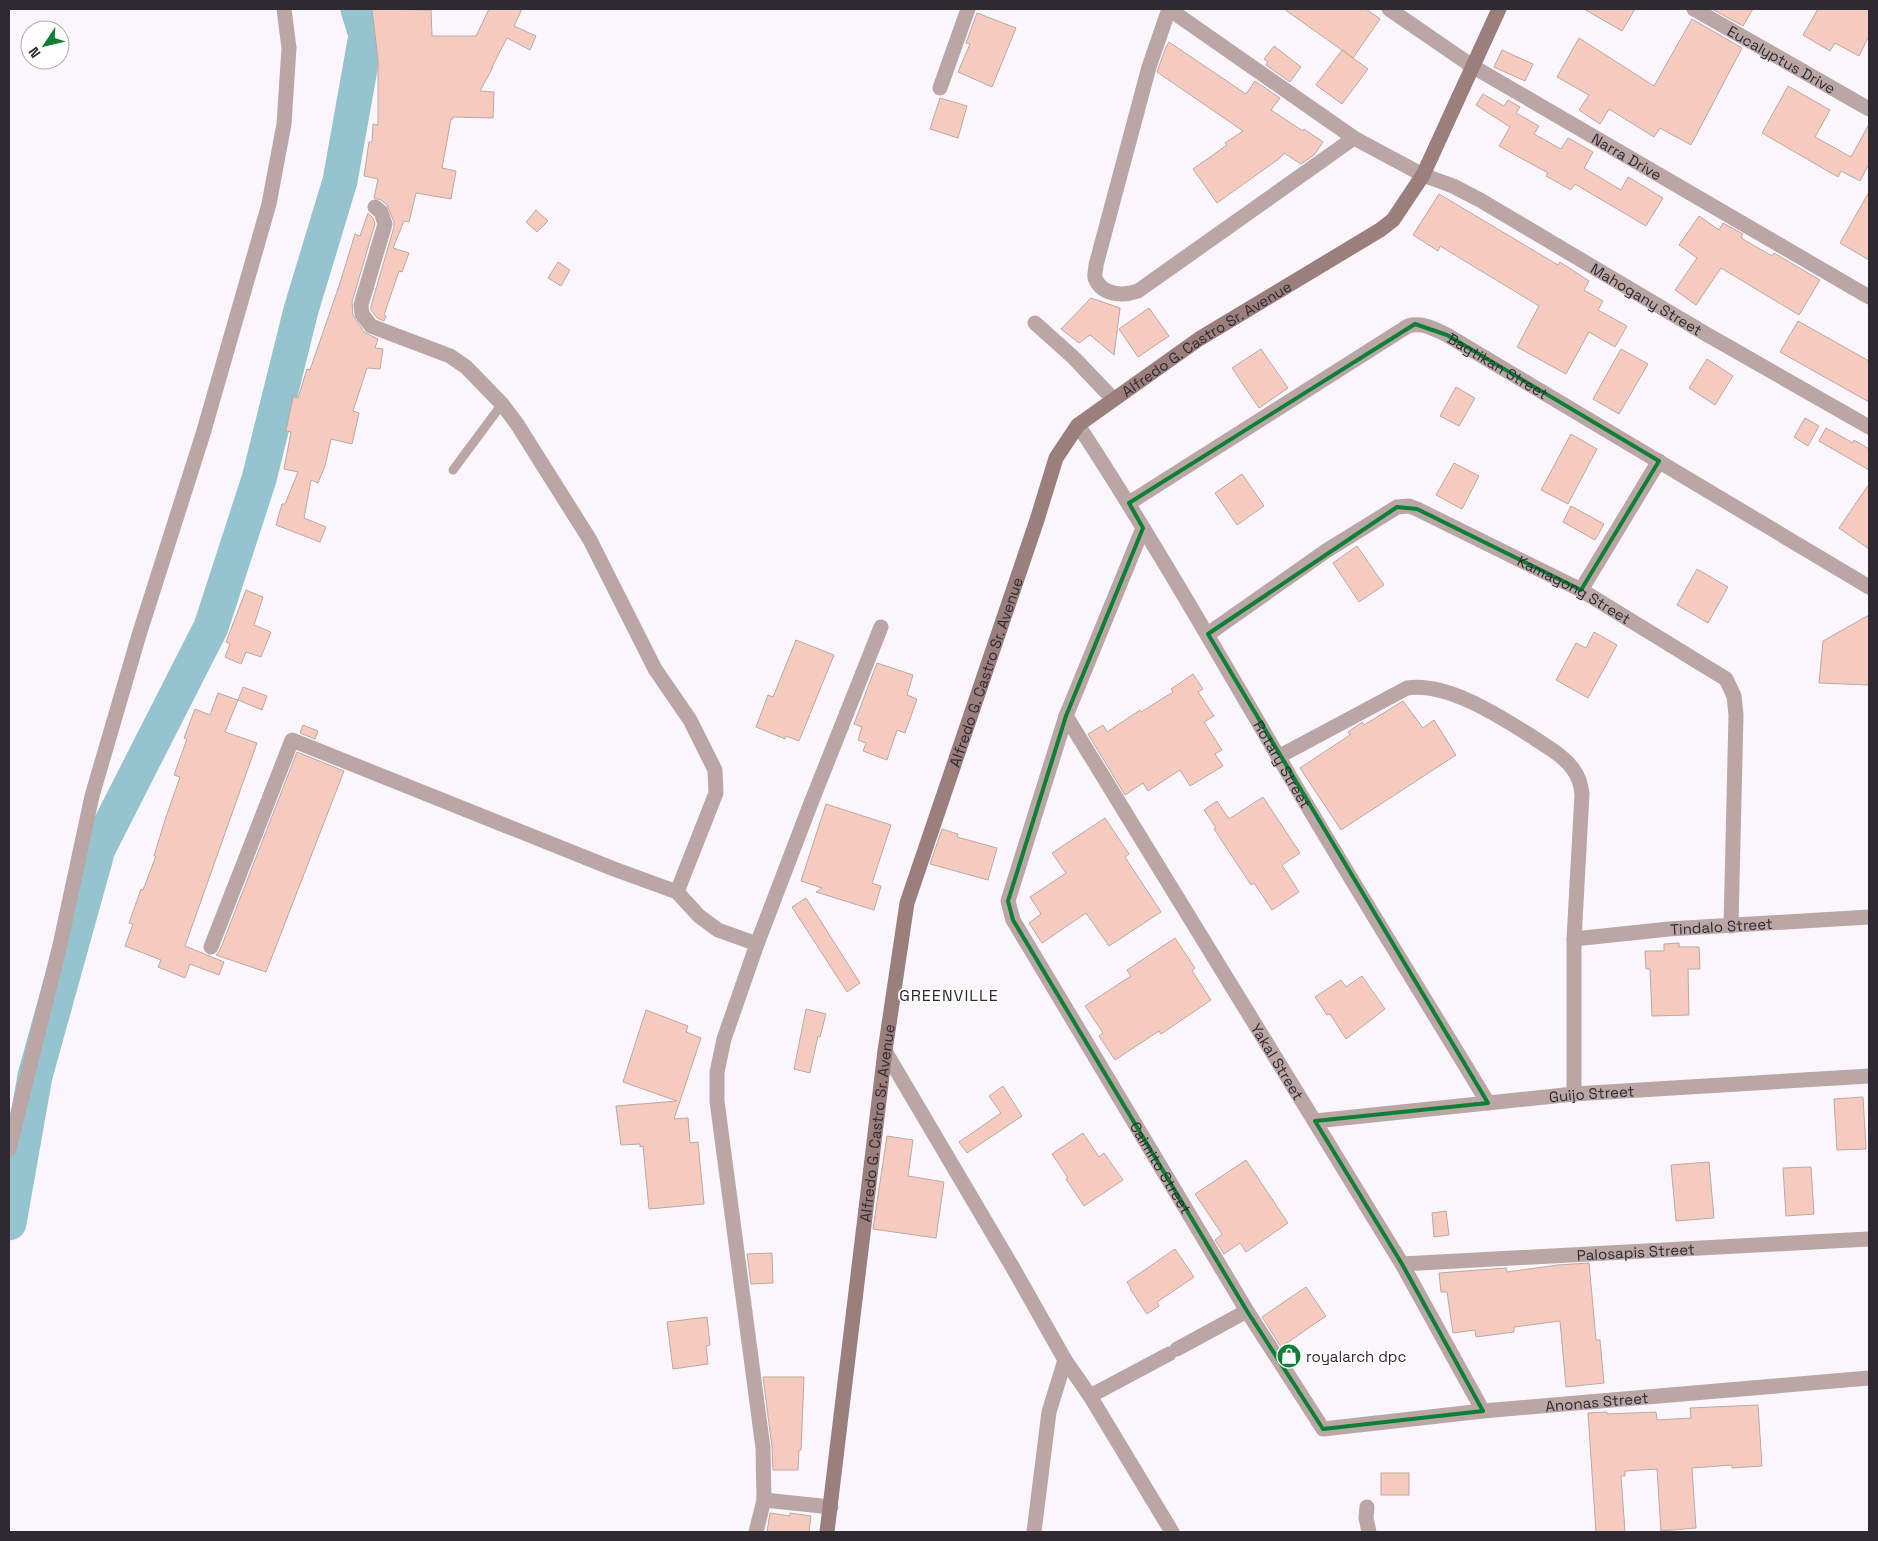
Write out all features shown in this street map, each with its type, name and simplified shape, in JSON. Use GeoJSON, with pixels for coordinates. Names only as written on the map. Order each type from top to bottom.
{"type":"FeatureCollection","features":[{"type":"Feature","properties":{"kind":"street"},"geometry":{"type":"LineString","coordinates":[[9,1149],[60,945],[92,796],[139,635],[203,434],[269,204],[284,124],[289,48],[284,9]]}},
{"type":"Feature","properties":{"kind":"street"},"geometry":{"type":"LineString","coordinates":[[940,88],[968,9]]}},
{"type":"Feature","properties":{"kind":"street"},"geometry":{"type":"LineString","coordinates":[[1169,9],[1149,67],[1096,265],[1095,277],[1102,287],[1115,295],[1127,295],[1138,291],[1354,138]]}},
{"type":"Feature","properties":{"kind":"street","name":"Mahogany Street"},"geometry":{"type":"LineString","coordinates":[[1169,9],[1354,138],[1423,175],[1480,200],[1706,334],[1869,427]]}},
{"type":"Feature","properties":{"kind":"street","name":"Narra Drive"},"geometry":{"type":"LineString","coordinates":[[1389,9],[1472,66],[1869,297]]}},
{"type":"Feature","properties":{"kind":"street","name":"Alfredo G. Castro Sr. Avenue"},"geometry":{"type":"LineString","coordinates":[[827,1532],[885,1051],[907,903],[1037,520],[1056,458],[1078,426],[1113,399],[1199,339],[1380,230],[1393,220],[1423,175],[1499,9]]}},
{"type":"Feature","properties":{"kind":"street","name":"Eucalyptus Drive"},"geometry":{"type":"LineString","coordinates":[[1694,9],[1869,109]]}},
{"type":"Feature","properties":{"kind":"street"},"geometry":{"type":"LineString","coordinates":[[375,208],[381,212],[385,224],[361,305],[362,314],[366,321],[371,326],[450,356],[466,367],[502,404],[517,424],[590,540],[655,669],[690,720],[715,770],[716,793],[677,892]]}},
{"type":"Feature","properties":{"kind":"street"},"geometry":{"type":"LineString","coordinates":[[1035,323],[1074,358],[1113,399]]}},
{"type":"Feature","properties":{"kind":"street","name":"Bagtikan Street"},"geometry":{"type":"LineString","coordinates":[[1129,503],[1399,332],[1415,324],[1425,325],[1447,335],[1869,587]]}},
{"type":"Feature","properties":{"kind":"street","name":"Rotary Street"},"geometry":{"type":"LineString","coordinates":[[1078,426],[1129,503],[1208,634],[1278,757],[1488,1103]]}},
{"type":"Feature","properties":{"kind":"street"},"geometry":{"type":"LineString","coordinates":[[1581,590],[1659,461]]}},
{"type":"Feature","properties":{"kind":"street","name":"Kamagong Street"},"geometry":{"type":"LineString","coordinates":[[1208,634],[1326,551],[1396,507],[1409,506],[1417,509],[1581,590],[1726,680],[1734,696],[1736,715],[1732,926]]}},
{"type":"Feature","properties":{"kind":"street"},"geometry":{"type":"LineString","coordinates":[[1066,716],[1143,528]]}},
{"type":"Feature","properties":{"kind":"street"},"geometry":{"type":"LineString","coordinates":[[756,1532],[764,1500],[763,1448],[717,1100],[717,1072],[724,1039],[757,944],[809,808],[882,627]]}},
{"type":"Feature","properties":{"kind":"street"},"geometry":{"type":"LineString","coordinates":[[1278,757],[1407,688],[1418,686],[1467,700],[1500,716],[1560,755],[1573,768],[1580,778],[1582,794],[1574,939],[1574,1094]]}},
{"type":"Feature","properties":{"kind":"street","name":"Caimito Street"},"geometry":{"type":"LineString","coordinates":[[1066,716],[1008,900],[1013,920],[1247,1311],[1323,1429]]}},
{"type":"Feature","properties":{"kind":"street","name":"Yakal Street"},"geometry":{"type":"LineString","coordinates":[[1066,716],[1402,1264],[1483,1411]]}},
{"type":"Feature","properties":{"kind":"street"},"geometry":{"type":"LineString","coordinates":[[210,947],[292,740],[614,869],[677,892],[698,916],[718,930],[757,944]]}},
{"type":"Feature","properties":{"kind":"street","name":"Tindalo Street"},"geometry":{"type":"LineString","coordinates":[[1574,939],[1670,929],[1869,917]]}},
{"type":"Feature","properties":{"kind":"street"},"geometry":{"type":"LineString","coordinates":[[885,1051],[1065,1360],[1090,1396],[1172,1532]]}},
{"type":"Feature","properties":{"kind":"street","name":"Guijo Street"},"geometry":{"type":"LineString","coordinates":[[1314,1121],[1574,1094],[1869,1076]]}},
{"type":"Feature","properties":{"kind":"street","name":"Palosapis Street"},"geometry":{"type":"LineString","coordinates":[[1402,1264],[1869,1239]]}},
{"type":"Feature","properties":{"kind":"street"},"geometry":{"type":"LineString","coordinates":[[1090,1396],[1247,1311]]}},
{"type":"Feature","properties":{"kind":"street"},"geometry":{"type":"LineString","coordinates":[[1034,1532],[1049,1412],[1065,1360]]}},
{"type":"Feature","properties":{"kind":"street","name":"Anonas Street"},"geometry":{"type":"LineString","coordinates":[[1323,1429],[1483,1411],[1869,1378]]}},
{"type":"Feature","properties":{"kind":"street"},"geometry":{"type":"LineString","coordinates":[[764,1500],[831,1507]]}},
{"type":"Feature","properties":{"kind":"street"},"geometry":{"type":"LineString","coordinates":[[1368,1507],[1366,1518],[1369,1532]]}},
{"type":"Feature","properties":{"kind":"lane"},"geometry":{"type":"LineString","coordinates":[[453,470],[502,404]]}},
{"type":"Feature","properties":{"kind":"highlighted area"},"geometry":{"type":"Polygon","coordinates":[[[1415,324],[1447,335],[1659,461],[1581,590],[1417,509],[1397,507],[1208,634],[1488,1103],[1315,1121],[1402,1264],[1483,1411],[1323,1429],[1247,1311],[1013,920],[1008,901],[1066,716],[1143,528],[1129,503],[1415,324]]]}},
{"type":"Feature","properties":{"kind":"building"},"geometry":{"type":"Polygon","coordinates":[[[372,9],[431,10],[432,36],[476,36],[489,9],[522,9],[514,26],[536,36],[530,50],[507,38],[480,91],[494,92],[493,118],[453,117],[451,119],[442,168],[456,171],[451,199],[416,193],[409,222],[404,221],[393,248],[409,253],[402,272],[399,271],[384,315],[386,316],[384,321],[377,318],[371,310],[371,306],[394,222],[387,205],[381,200],[374,198],[378,179],[364,176],[369,142],[372,142],[373,124],[378,125],[378,60],[372,9]]]}},
{"type":"Feature","properties":{"kind":"building"},"geometry":{"type":"Polygon","coordinates":[[[1284,9],[1366,9],[1380,19],[1353,58],[1284,9]]]}},
{"type":"Feature","properties":{"kind":"building"},"geometry":{"type":"Polygon","coordinates":[[[1584,9],[1635,9],[1622,31],[1584,9]]]}},
{"type":"Feature","properties":{"kind":"building"},"geometry":{"type":"Polygon","coordinates":[[[1712,9],[1753,9],[1743,26],[1712,9]]]}},
{"type":"Feature","properties":{"kind":"building"},"geometry":{"type":"Polygon","coordinates":[[[1818,9],[1869,9],[1869,36],[1859,56],[1835,43],[1830,51],[1803,35],[1818,9]]]}},
{"type":"Feature","properties":{"kind":"building"},"geometry":{"type":"Polygon","coordinates":[[[977,13],[1016,28],[992,87],[958,72],[970,44],[966,43],[977,13]]]}},
{"type":"Feature","properties":{"kind":"building"},"geometry":{"type":"Polygon","coordinates":[[[1692,19],[1742,48],[1691,145],[1660,128],[1654,137],[1609,109],[1600,124],[1579,110],[1589,95],[1557,77],[1579,38],[1654,86],[1692,19]]]}},
{"type":"Feature","properties":{"kind":"building"},"geometry":{"type":"Polygon","coordinates":[[[1169,42],[1246,94],[1255,81],[1280,98],[1271,110],[1323,142],[1314,155],[1301,164],[1284,153],[1280,158],[1217,203],[1193,169],[1243,131],[1157,72],[1169,42]]]}},
{"type":"Feature","properties":{"kind":"building"},"geometry":{"type":"Polygon","coordinates":[[[1274,46],[1301,67],[1290,82],[1266,65],[1268,62],[1264,59],[1274,46]]]}},
{"type":"Feature","properties":{"kind":"building"},"geometry":{"type":"Polygon","coordinates":[[[1342,50],[1368,69],[1342,104],[1316,85],[1342,50]]]}},
{"type":"Feature","properties":{"kind":"building"},"geometry":{"type":"Polygon","coordinates":[[[1502,50],[1533,64],[1525,81],[1494,67],[1502,50]]]}},
{"type":"Feature","properties":{"kind":"building"},"geometry":{"type":"Polygon","coordinates":[[[1788,86],[1830,110],[1815,137],[1851,157],[1869,124],[1869,164],[1860,181],[1841,171],[1838,177],[1762,133],[1788,86]]]}},
{"type":"Feature","properties":{"kind":"building"},"geometry":{"type":"Polygon","coordinates":[[[1483,94],[1504,106],[1508,100],[1520,107],[1516,113],[1539,126],[1534,134],[1561,149],[1568,138],[1593,152],[1584,168],[1621,190],[1628,177],[1663,198],[1646,226],[1575,184],[1571,190],[1546,176],[1548,173],[1499,146],[1510,127],[1476,105],[1483,94]]]}},
{"type":"Feature","properties":{"kind":"building"},"geometry":{"type":"Polygon","coordinates":[[[940,98],[967,106],[958,138],[930,129],[940,98]]]}},
{"type":"Feature","properties":{"kind":"building"},"geometry":{"type":"Polygon","coordinates":[[[1869,192],[1869,260],[1840,243],[1869,192]]]}},
{"type":"Feature","properties":{"kind":"building"},"geometry":{"type":"Polygon","coordinates":[[[1439,194],[1558,265],[1560,262],[1589,281],[1584,290],[1603,301],[1598,310],[1627,326],[1615,347],[1589,332],[1566,374],[1517,347],[1539,306],[1440,246],[1438,251],[1413,235],[1439,194]]]}},
{"type":"Feature","properties":{"kind":"building"},"geometry":{"type":"Polygon","coordinates":[[[536,210],[548,221],[537,232],[526,222],[536,210]]]}},
{"type":"Feature","properties":{"kind":"building"},"geometry":{"type":"Polygon","coordinates":[[[368,213],[373,218],[375,224],[352,302],[353,315],[364,332],[378,339],[375,348],[383,349],[380,369],[367,368],[353,411],[359,413],[352,444],[331,439],[325,466],[318,483],[311,480],[304,518],[326,527],[320,542],[276,525],[282,504],[285,504],[298,472],[284,469],[291,432],[286,431],[293,397],[298,398],[307,369],[310,370],[355,234],[360,236],[368,213]]]}},
{"type":"Feature","properties":{"kind":"building"},"geometry":{"type":"Polygon","coordinates":[[[1699,216],[1719,230],[1723,223],[1743,234],[1741,238],[1772,256],[1774,253],[1820,280],[1799,315],[1721,268],[1696,305],[1675,290],[1697,258],[1679,245],[1699,216]]]}},
{"type":"Feature","properties":{"kind":"building"},"geometry":{"type":"Polygon","coordinates":[[[558,262],[570,270],[561,286],[548,278],[558,262]]]}},
{"type":"Feature","properties":{"kind":"building"},"geometry":{"type":"Polygon","coordinates":[[[1091,298],[1120,308],[1114,355],[1090,335],[1079,343],[1061,329],[1091,298]]]}},
{"type":"Feature","properties":{"kind":"building"},"geometry":{"type":"Polygon","coordinates":[[[1149,308],[1169,336],[1138,357],[1119,329],[1149,308]]]}},
{"type":"Feature","properties":{"kind":"building"},"geometry":{"type":"Polygon","coordinates":[[[1798,321],[1869,361],[1869,402],[1780,352],[1798,321]]]}},
{"type":"Feature","properties":{"kind":"building"},"geometry":{"type":"Polygon","coordinates":[[[1261,349],[1288,388],[1259,408],[1232,368],[1261,349]]]}},
{"type":"Feature","properties":{"kind":"building"},"geometry":{"type":"Polygon","coordinates":[[[1621,349],[1648,364],[1619,414],[1593,399],[1621,349]]]}},
{"type":"Feature","properties":{"kind":"building"},"geometry":{"type":"Polygon","coordinates":[[[1707,359],[1733,376],[1715,405],[1689,388],[1707,359]]]}},
{"type":"Feature","properties":{"kind":"building"},"geometry":{"type":"Polygon","coordinates":[[[1456,387],[1475,398],[1459,426],[1440,416],[1456,387]]]}},
{"type":"Feature","properties":{"kind":"building"},"geometry":{"type":"Polygon","coordinates":[[[1805,418],[1819,426],[1808,446],[1794,437],[1805,418]]]}},
{"type":"Feature","properties":{"kind":"building"},"geometry":{"type":"Polygon","coordinates":[[[1826,428],[1853,443],[1854,440],[1869,449],[1869,470],[1819,441],[1826,428]]]}},
{"type":"Feature","properties":{"kind":"building"},"geometry":{"type":"Polygon","coordinates":[[[1571,434],[1597,449],[1568,504],[1541,490],[1571,434]]]}},
{"type":"Feature","properties":{"kind":"building"},"geometry":{"type":"Polygon","coordinates":[[[1454,463],[1479,476],[1462,509],[1436,495],[1454,463]]]}},
{"type":"Feature","properties":{"kind":"building"},"geometry":{"type":"Polygon","coordinates":[[[1242,474],[1264,506],[1237,525],[1215,493],[1242,474]]]}},
{"type":"Feature","properties":{"kind":"building"},"geometry":{"type":"Polygon","coordinates":[[[1869,484],[1869,549],[1839,528],[1869,484]]]}},
{"type":"Feature","properties":{"kind":"building"},"geometry":{"type":"Polygon","coordinates":[[[1571,506],[1604,524],[1595,540],[1563,522],[1571,506]]]}},
{"type":"Feature","properties":{"kind":"building"},"geometry":{"type":"Polygon","coordinates":[[[1357,546],[1384,585],[1359,602],[1333,563],[1357,546]]]}},
{"type":"Feature","properties":{"kind":"building"},"geometry":{"type":"Polygon","coordinates":[[[1697,569],[1728,587],[1708,623],[1677,605],[1697,569]]]}},
{"type":"Feature","properties":{"kind":"building"},"geometry":{"type":"Polygon","coordinates":[[[246,590],[263,597],[254,625],[271,632],[261,657],[246,652],[241,664],[225,657],[230,644],[226,642],[246,590]]]}},
{"type":"Feature","properties":{"kind":"building"},"geometry":{"type":"Polygon","coordinates":[[[1869,615],[1869,685],[1819,683],[1823,641],[1869,615]]]}},
{"type":"Feature","properties":{"kind":"building"},"geometry":{"type":"Polygon","coordinates":[[[1594,632],[1617,645],[1588,698],[1556,680],[1576,643],[1586,648],[1594,632]]]}},
{"type":"Feature","properties":{"kind":"building"},"geometry":{"type":"Polygon","coordinates":[[[796,640],[834,655],[799,741],[786,736],[785,739],[756,727],[768,695],[773,697],[796,640]]]}},
{"type":"Feature","properties":{"kind":"building"},"geometry":{"type":"Polygon","coordinates":[[[877,663],[913,675],[907,695],[917,699],[905,733],[897,730],[887,760],[863,751],[866,743],[858,740],[862,727],[854,724],[877,663]]]}},
{"type":"Feature","properties":{"kind":"building"},"geometry":{"type":"Polygon","coordinates":[[[1193,674],[1203,689],[1198,692],[1214,716],[1204,722],[1222,750],[1215,754],[1223,766],[1190,786],[1180,770],[1148,791],[1143,783],[1125,795],[1088,734],[1103,725],[1107,732],[1140,710],[1141,712],[1173,692],[1171,689],[1193,674]]]}},
{"type":"Feature","properties":{"kind":"building"},"geometry":{"type":"Polygon","coordinates":[[[243,687],[267,696],[262,710],[238,700],[243,687]]]}},
{"type":"Feature","properties":{"kind":"building"},"geometry":{"type":"Polygon","coordinates":[[[218,693],[238,700],[225,732],[257,743],[185,946],[224,962],[219,975],[190,964],[185,978],[158,967],[161,960],[125,946],[133,924],[129,923],[141,889],[143,890],[156,856],[154,856],[180,777],[174,775],[187,739],[184,738],[195,709],[210,715],[218,693]]]}},
{"type":"Feature","properties":{"kind":"building"},"geometry":{"type":"Polygon","coordinates":[[[1403,701],[1423,728],[1434,720],[1456,755],[1341,830],[1300,768],[1350,735],[1348,732],[1362,722],[1364,725],[1403,701]]]}},
{"type":"Feature","properties":{"kind":"building"},"geometry":{"type":"Polygon","coordinates":[[[303,725],[318,731],[315,739],[300,733],[303,725]]]}},
{"type":"Feature","properties":{"kind":"building"},"geometry":{"type":"Polygon","coordinates":[[[297,752],[344,771],[266,972],[216,955],[220,950],[297,752]]]}},
{"type":"Feature","properties":{"kind":"building"},"geometry":{"type":"Polygon","coordinates":[[[1263,797],[1300,853],[1282,865],[1299,892],[1272,910],[1254,883],[1251,885],[1214,829],[1216,828],[1204,810],[1217,801],[1229,819],[1263,797]]]}},
{"type":"Feature","properties":{"kind":"building"},"geometry":{"type":"Polygon","coordinates":[[[826,804],[891,825],[872,883],[881,886],[874,910],[816,892],[822,888],[801,881],[826,804]]]}},
{"type":"Feature","properties":{"kind":"building"},"geometry":{"type":"Polygon","coordinates":[[[1105,818],[1129,854],[1125,857],[1161,912],[1109,946],[1086,913],[1042,943],[1029,923],[1041,914],[1030,897],[1066,873],[1052,853],[1105,818]]]}},
{"type":"Feature","properties":{"kind":"building"},"geometry":{"type":"Polygon","coordinates":[[[942,829],[958,834],[957,837],[997,848],[988,880],[930,864],[942,829]]]}},
{"type":"Feature","properties":{"kind":"building"},"geometry":{"type":"Polygon","coordinates":[[[806,898],[860,983],[847,992],[792,907],[806,898]]]}},
{"type":"Feature","properties":{"kind":"building"},"geometry":{"type":"Polygon","coordinates":[[[1175,938],[1195,968],[1192,971],[1211,1000],[1161,1034],[1159,1031],[1115,1060],[1099,1036],[1103,1033],[1085,1006],[1131,976],[1127,970],[1175,938]]]}},
{"type":"Feature","properties":{"kind":"building"},"geometry":{"type":"Polygon","coordinates":[[[1679,943],[1679,947],[1699,947],[1700,969],[1688,969],[1689,1015],[1652,1016],[1650,969],[1646,969],[1645,951],[1664,951],[1664,944],[1679,943]]]}},
{"type":"Feature","properties":{"kind":"building"},"geometry":{"type":"Polygon","coordinates":[[[1362,976],[1385,1009],[1346,1039],[1330,1014],[1327,1015],[1315,997],[1341,980],[1346,987],[1362,976]]]}},
{"type":"Feature","properties":{"kind":"building"},"geometry":{"type":"Polygon","coordinates":[[[806,1009],[826,1014],[820,1037],[818,1036],[810,1073],[794,1069],[806,1009]]]}},
{"type":"Feature","properties":{"kind":"building"},"geometry":{"type":"Polygon","coordinates":[[[646,1010],[688,1026],[686,1032],[701,1038],[674,1119],[688,1118],[690,1143],[698,1142],[704,1204],[649,1209],[643,1146],[640,1147],[640,1144],[621,1145],[616,1106],[677,1101],[623,1082],[646,1010]]]}},
{"type":"Feature","properties":{"kind":"building"},"geometry":{"type":"Polygon","coordinates":[[[1003,1086],[1022,1116],[967,1153],[959,1142],[1001,1113],[989,1096],[1003,1086]]]}},
{"type":"Feature","properties":{"kind":"building"},"geometry":{"type":"Polygon","coordinates":[[[1863,1097],[1866,1149],[1837,1150],[1834,1099],[1863,1097]]]}},
{"type":"Feature","properties":{"kind":"building"},"geometry":{"type":"Polygon","coordinates":[[[1083,1133],[1099,1157],[1104,1153],[1123,1180],[1084,1206],[1052,1154],[1083,1133]]]}},
{"type":"Feature","properties":{"kind":"building"},"geometry":{"type":"Polygon","coordinates":[[[887,1136],[913,1140],[908,1176],[944,1182],[936,1238],[873,1229],[887,1136]]]}},
{"type":"Feature","properties":{"kind":"building"},"geometry":{"type":"Polygon","coordinates":[[[1246,1160],[1288,1223],[1246,1252],[1240,1243],[1224,1254],[1215,1240],[1222,1234],[1195,1194],[1246,1160]]]}},
{"type":"Feature","properties":{"kind":"building"},"geometry":{"type":"Polygon","coordinates":[[[1709,1162],[1714,1218],[1676,1221],[1671,1165],[1709,1162]]]}},
{"type":"Feature","properties":{"kind":"building"},"geometry":{"type":"Polygon","coordinates":[[[1811,1167],[1814,1214],[1786,1216],[1783,1168],[1811,1167]]]}},
{"type":"Feature","properties":{"kind":"building"},"geometry":{"type":"Polygon","coordinates":[[[1446,1211],[1449,1235],[1434,1237],[1432,1213],[1446,1211]]]}},
{"type":"Feature","properties":{"kind":"building"},"geometry":{"type":"Polygon","coordinates":[[[1175,1249],[1194,1277],[1157,1302],[1159,1306],[1147,1314],[1127,1282],[1175,1249]]]}},
{"type":"Feature","properties":{"kind":"building"},"geometry":{"type":"Polygon","coordinates":[[[772,1253],[773,1283],[751,1284],[747,1254],[772,1253]]]}},
{"type":"Feature","properties":{"kind":"building"},"geometry":{"type":"Polygon","coordinates":[[[1589,1263],[1596,1340],[1600,1340],[1604,1383],[1566,1387],[1560,1321],[1514,1327],[1514,1332],[1476,1337],[1475,1330],[1453,1333],[1447,1292],[1441,1292],[1439,1273],[1506,1268],[1507,1272],[1589,1263]]]}},
{"type":"Feature","properties":{"kind":"building"},"geometry":{"type":"Polygon","coordinates":[[[1306,1287],[1326,1316],[1281,1347],[1262,1317],[1306,1287]]]}},
{"type":"Feature","properties":{"kind":"building"},"geometry":{"type":"Polygon","coordinates":[[[707,1317],[710,1345],[706,1346],[708,1364],[673,1369],[667,1322],[707,1317]]]}},
{"type":"Feature","properties":{"kind":"building"},"geometry":{"type":"Polygon","coordinates":[[[763,1377],[804,1377],[801,1450],[799,1450],[798,1470],[773,1470],[763,1377]]]}},
{"type":"Feature","properties":{"kind":"building"},"geometry":{"type":"Polygon","coordinates":[[[1758,1405],[1762,1466],[1732,1468],[1732,1465],[1692,1468],[1696,1528],[1661,1531],[1657,1469],[1625,1471],[1625,1476],[1621,1476],[1625,1532],[1596,1532],[1588,1413],[1656,1412],[1657,1420],[1691,1418],[1690,1408],[1758,1405]]]}},
{"type":"Feature","properties":{"kind":"building"},"geometry":{"type":"Polygon","coordinates":[[[1381,1473],[1409,1473],[1409,1495],[1381,1495],[1381,1473]]]}},
{"type":"Feature","properties":{"kind":"building"},"geometry":{"type":"Polygon","coordinates":[[[770,1513],[790,1516],[790,1513],[811,1516],[809,1532],[767,1532],[770,1513]]]}},
{"type":"Feature","properties":{"kind":"waterway"},"geometry":{"type":"LineString","coordinates":[[9,1223],[35,1076],[98,849],[211,627],[259,479],[301,310],[340,181],[366,35],[358,9]]}},
{"type":"Feature","properties":{"kind":"place","name":"royalarch dpc"},"geometry":{"type":"Point","coordinates":[1289,1356]}},
{"type":"Feature","properties":{"kind":"district","name":"GREENVILLE"},"geometry":{"type":"Point","coordinates":[949,995]}}]}
